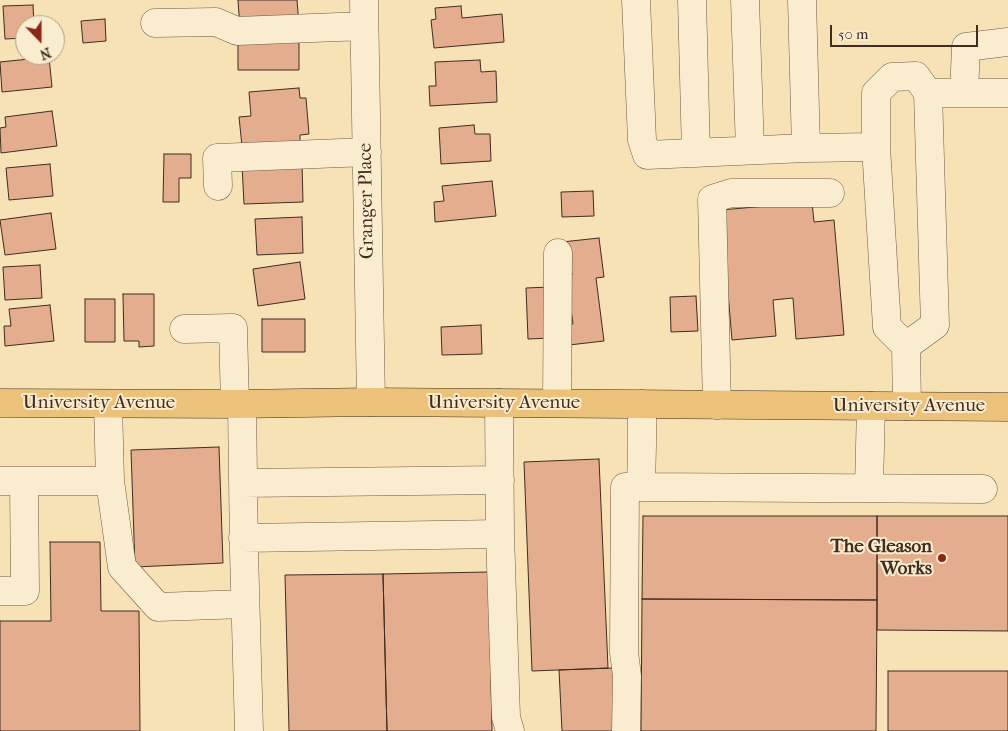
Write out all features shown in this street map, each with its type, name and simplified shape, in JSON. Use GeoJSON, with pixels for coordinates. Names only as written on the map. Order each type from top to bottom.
{"type":"FeatureCollection","features":[{"type":"Feature","properties":{"kind":"main road","name":"University Avenue"},"geometry":{"type":"LineString","coordinates":[[0,402],[238,404],[371,402],[1008,407]]}},
{"type":"Feature","properties":{"kind":"street"},"geometry":{"type":"LineString","coordinates":[[636,0],[642,140],[647,155],[876,147]]}},
{"type":"Feature","properties":{"kind":"street"},"geometry":{"type":"LineString","coordinates":[[692,0],[696,152]]}},
{"type":"Feature","properties":{"kind":"street"},"geometry":{"type":"LineString","coordinates":[[745,0],[750,150]]}},
{"type":"Feature","properties":{"kind":"street"},"geometry":{"type":"LineString","coordinates":[[802,0],[806,148]]}},
{"type":"Feature","properties":{"kind":"street"},"geometry":{"type":"LineString","coordinates":[[155,23],[216,22],[237,31],[364,13]]}},
{"type":"Feature","properties":{"kind":"street","name":"Granger Place"},"geometry":{"type":"LineString","coordinates":[[364,13],[371,402]]}},
{"type":"Feature","properties":{"kind":"street"},"geometry":{"type":"LineString","coordinates":[[964,93],[966,47],[1008,42]]}},
{"type":"Feature","properties":{"kind":"street"},"geometry":{"type":"LineString","coordinates":[[906,346],[935,325],[928,93],[916,76],[892,77],[876,93],[876,147],[888,327],[906,346],[907,406]]}},
{"type":"Feature","properties":{"kind":"street"},"geometry":{"type":"LineString","coordinates":[[928,93],[1008,93]]}},
{"type":"Feature","properties":{"kind":"street"},"geometry":{"type":"LineString","coordinates":[[218,186],[217,158],[366,152]]}},
{"type":"Feature","properties":{"kind":"street"},"geometry":{"type":"LineString","coordinates":[[716,405],[712,199],[731,193],[830,193]]}},
{"type":"Feature","properties":{"kind":"street"},"geometry":{"type":"LineString","coordinates":[[557,404],[558,253]]}},
{"type":"Feature","properties":{"kind":"street"},"geometry":{"type":"LineString","coordinates":[[184,329],[233,328],[242,483],[249,731]]}},
{"type":"Feature","properties":{"kind":"street"},"geometry":{"type":"LineString","coordinates":[[499,403],[500,534],[506,717],[510,731]]}},
{"type":"Feature","properties":{"kind":"street"},"geometry":{"type":"LineString","coordinates":[[108,404],[110,481],[122,567],[158,607],[245,604]]}},
{"type":"Feature","properties":{"kind":"street"},"geometry":{"type":"LineString","coordinates":[[641,487],[642,404]]}},
{"type":"Feature","properties":{"kind":"street"},"geometry":{"type":"LineString","coordinates":[[870,488],[871,406]]}},
{"type":"Feature","properties":{"kind":"street"},"geometry":{"type":"LineString","coordinates":[[242,483],[500,480]]}},
{"type":"Feature","properties":{"kind":"street"},"geometry":{"type":"LineString","coordinates":[[0,591],[25,591],[12,481],[110,481]]}},
{"type":"Feature","properties":{"kind":"street"},"geometry":{"type":"LineString","coordinates":[[626,731],[627,676],[624,652],[625,487],[983,489]]}},
{"type":"Feature","properties":{"kind":"street"},"geometry":{"type":"LineString","coordinates":[[243,538],[500,534]]}},
{"type":"Feature","properties":{"kind":"building"},"geometry":{"type":"Polygon","coordinates":[[[238,0],[297,0],[299,25],[240,29],[238,0]]]}},
{"type":"Feature","properties":{"kind":"building"},"geometry":{"type":"Polygon","coordinates":[[[33,5],[34,15],[15,15],[15,38],[5,39],[3,6],[33,5]]]}},
{"type":"Feature","properties":{"kind":"building"},"geometry":{"type":"Polygon","coordinates":[[[461,6],[462,18],[502,14],[504,42],[434,48],[431,20],[436,19],[435,8],[461,6]]]}},
{"type":"Feature","properties":{"kind":"building"},"geometry":{"type":"Polygon","coordinates":[[[105,19],[106,41],[83,43],[81,21],[105,19]]]}},
{"type":"Feature","properties":{"kind":"building"},"geometry":{"type":"Polygon","coordinates":[[[238,36],[299,36],[299,70],[238,70],[238,36]]]}},
{"type":"Feature","properties":{"kind":"building"},"geometry":{"type":"Polygon","coordinates":[[[15,60],[15,65],[50,65],[52,87],[2,92],[0,62],[15,60]]]}},
{"type":"Feature","properties":{"kind":"building"},"geometry":{"type":"Polygon","coordinates":[[[480,60],[481,72],[496,71],[497,102],[430,106],[429,86],[436,86],[435,62],[480,60]]]}},
{"type":"Feature","properties":{"kind":"building"},"geometry":{"type":"Polygon","coordinates":[[[299,88],[300,98],[306,98],[309,134],[300,135],[300,141],[242,146],[239,117],[251,116],[249,92],[299,88]]]}},
{"type":"Feature","properties":{"kind":"building"},"geometry":{"type":"Polygon","coordinates":[[[52,111],[57,146],[1,153],[0,128],[6,127],[5,117],[52,111]]]}},
{"type":"Feature","properties":{"kind":"building"},"geometry":{"type":"Polygon","coordinates":[[[474,125],[475,134],[490,134],[491,161],[441,164],[439,128],[474,125]]]}},
{"type":"Feature","properties":{"kind":"building"},"geometry":{"type":"Polygon","coordinates":[[[164,154],[191,154],[191,178],[179,178],[179,202],[163,202],[164,154]]]}},
{"type":"Feature","properties":{"kind":"building"},"geometry":{"type":"Polygon","coordinates":[[[302,163],[303,202],[244,204],[242,165],[302,163]]]}},
{"type":"Feature","properties":{"kind":"building"},"geometry":{"type":"Polygon","coordinates":[[[50,164],[53,196],[9,200],[6,168],[50,164]]]}},
{"type":"Feature","properties":{"kind":"building"},"geometry":{"type":"Polygon","coordinates":[[[492,181],[496,216],[435,222],[434,202],[444,201],[442,186],[492,181]]]}},
{"type":"Feature","properties":{"kind":"building"},"geometry":{"type":"Polygon","coordinates":[[[593,191],[594,216],[562,217],[561,192],[593,191]]]}},
{"type":"Feature","properties":{"kind":"building"},"geometry":{"type":"Polygon","coordinates":[[[812,202],[814,222],[834,220],[844,335],[796,339],[793,298],[773,300],[776,336],[732,340],[721,210],[812,202]]]}},
{"type":"Feature","properties":{"kind":"building"},"geometry":{"type":"Polygon","coordinates":[[[51,213],[56,249],[5,255],[0,220],[51,213]]]}},
{"type":"Feature","properties":{"kind":"building"},"geometry":{"type":"Polygon","coordinates":[[[302,217],[303,253],[257,255],[255,219],[302,217]]]}},
{"type":"Feature","properties":{"kind":"building"},"geometry":{"type":"Polygon","coordinates":[[[599,238],[604,277],[596,278],[604,341],[569,345],[566,325],[573,324],[562,276],[572,275],[570,262],[562,242],[599,238]]]}},
{"type":"Feature","properties":{"kind":"building"},"geometry":{"type":"Polygon","coordinates":[[[300,262],[305,299],[258,306],[253,269],[300,262]]]}},
{"type":"Feature","properties":{"kind":"building"},"geometry":{"type":"Polygon","coordinates":[[[40,265],[42,298],[5,300],[3,267],[40,265]]]}},
{"type":"Feature","properties":{"kind":"building"},"geometry":{"type":"Polygon","coordinates":[[[550,287],[551,338],[528,339],[526,288],[550,287]]]}},
{"type":"Feature","properties":{"kind":"building"},"geometry":{"type":"Polygon","coordinates":[[[123,294],[154,294],[154,346],[139,347],[139,341],[124,341],[123,294]]]}},
{"type":"Feature","properties":{"kind":"building"},"geometry":{"type":"Polygon","coordinates":[[[696,296],[698,331],[671,332],[670,297],[696,296]]]}},
{"type":"Feature","properties":{"kind":"building"},"geometry":{"type":"Polygon","coordinates":[[[85,299],[115,299],[115,342],[85,342],[85,299]]]}},
{"type":"Feature","properties":{"kind":"building"},"geometry":{"type":"Polygon","coordinates":[[[50,305],[54,341],[5,346],[4,326],[11,326],[9,309],[50,305]]]}},
{"type":"Feature","properties":{"kind":"building"},"geometry":{"type":"Polygon","coordinates":[[[262,319],[305,319],[305,352],[262,352],[262,319]]]}},
{"type":"Feature","properties":{"kind":"building"},"geometry":{"type":"Polygon","coordinates":[[[481,325],[482,354],[442,355],[441,327],[481,325]]]}},
{"type":"Feature","properties":{"kind":"building"},"geometry":{"type":"Polygon","coordinates":[[[219,447],[223,563],[135,567],[131,450],[219,447]]]}},
{"type":"Feature","properties":{"kind":"building"},"geometry":{"type":"Polygon","coordinates":[[[599,459],[608,668],[532,671],[524,462],[599,459]]]}},
{"type":"Feature","properties":{"kind":"building"},"geometry":{"type":"Polygon","coordinates":[[[643,516],[877,516],[877,600],[642,599],[643,516]]]}},
{"type":"Feature","properties":{"kind":"building","name":"The Gleason Works"},"geometry":{"type":"Polygon","coordinates":[[[877,516],[1008,516],[1008,631],[877,630],[877,516]]]}},
{"type":"Feature","properties":{"kind":"building"},"geometry":{"type":"Polygon","coordinates":[[[50,542],[100,542],[101,611],[139,611],[140,731],[0,731],[0,621],[51,621],[50,542]]]}},
{"type":"Feature","properties":{"kind":"building"},"geometry":{"type":"Polygon","coordinates":[[[489,572],[492,731],[387,731],[383,574],[489,572]]]}},
{"type":"Feature","properties":{"kind":"building"},"geometry":{"type":"Polygon","coordinates":[[[383,574],[387,731],[289,731],[285,575],[383,574]]]}},
{"type":"Feature","properties":{"kind":"building"},"geometry":{"type":"Polygon","coordinates":[[[642,599],[877,600],[876,731],[641,731],[642,599]]]}},
{"type":"Feature","properties":{"kind":"building"},"geometry":{"type":"Polygon","coordinates":[[[614,668],[617,731],[562,731],[559,670],[614,668]]]}},
{"type":"Feature","properties":{"kind":"building"},"geometry":{"type":"Polygon","coordinates":[[[888,671],[1008,671],[1008,731],[888,731],[888,671]]]}},
{"type":"Feature","properties":{"kind":"place","name":"The Gleason Works"},"geometry":{"type":"Point","coordinates":[942,558]}}]}
